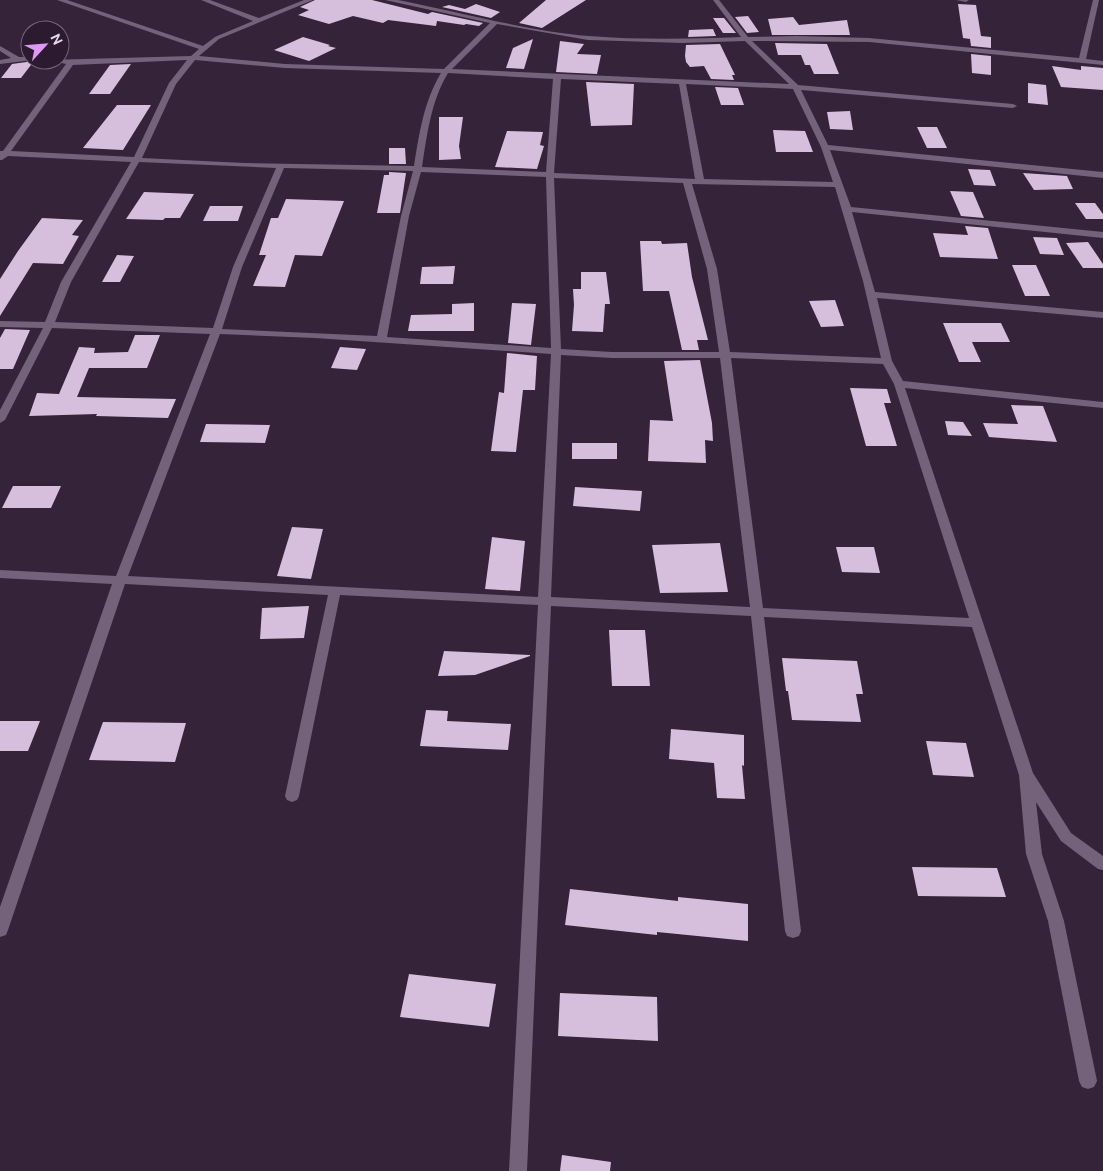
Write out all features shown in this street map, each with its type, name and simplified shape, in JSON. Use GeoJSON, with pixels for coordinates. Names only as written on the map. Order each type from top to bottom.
{"type":"FeatureCollection","features":[{"type":"Feature","properties":{"kind":"street"},"geometry":{"type":"LineString","coordinates":[[60,0],[204,48]]}},
{"type":"Feature","properties":{"kind":"street"},"geometry":{"type":"LineString","coordinates":[[204,0],[258,20]]}},
{"type":"Feature","properties":{"kind":"street"},"geometry":{"type":"LineString","coordinates":[[0,420],[49,325],[66,282],[137,159],[173,83],[193,58],[217,38],[310,0]]}},
{"type":"Feature","properties":{"kind":"street"},"geometry":{"type":"LineString","coordinates":[[388,0],[495,22],[588,38],[683,41],[746,39],[869,40],[1103,63]]}},
{"type":"Feature","properties":{"kind":"street"},"geometry":{"type":"LineString","coordinates":[[400,3],[416,0]]}},
{"type":"Feature","properties":{"kind":"street"},"geometry":{"type":"LineString","coordinates":[[716,0],[746,39],[796,87],[825,147],[847,209],[872,295],[888,361],[899,384],[1026,774],[1034,854],[1056,921],[1088,1080]]}},
{"type":"Feature","properties":{"kind":"street"},"geometry":{"type":"LineString","coordinates":[[959,0],[966,0]]}},
{"type":"Feature","properties":{"kind":"street"},"geometry":{"type":"LineString","coordinates":[[1082,61],[1096,0]]}},
{"type":"Feature","properties":{"kind":"street"},"geometry":{"type":"LineString","coordinates":[[381,340],[405,216],[418,169],[424,127],[438,84],[446,71],[495,22]]}},
{"type":"Feature","properties":{"kind":"street"},"geometry":{"type":"LineString","coordinates":[[0,48],[17,59]]}},
{"type":"Feature","properties":{"kind":"street"},"geometry":{"type":"LineString","coordinates":[[2,155],[71,63],[193,58],[284,66],[446,71],[557,78],[682,81],[796,87],[1013,106]]}},
{"type":"Feature","properties":{"kind":"street"},"geometry":{"type":"LineString","coordinates":[[0,62],[17,59]]}},
{"type":"Feature","properties":{"kind":"street"},"geometry":{"type":"LineString","coordinates":[[518,1171],[556,352],[550,175],[557,78]]}},
{"type":"Feature","properties":{"kind":"street"},"geometry":{"type":"LineString","coordinates":[[682,81],[700,182]]}},
{"type":"Feature","properties":{"kind":"street"},"geometry":{"type":"LineString","coordinates":[[825,147],[1103,174]]}},
{"type":"Feature","properties":{"kind":"street"},"geometry":{"type":"LineString","coordinates":[[2,155],[281,166],[418,169],[700,182],[838,185]]}},
{"type":"Feature","properties":{"kind":"street"},"geometry":{"type":"LineString","coordinates":[[0,930],[120,580],[217,330],[228,294],[281,166]]}},
{"type":"Feature","properties":{"kind":"street"},"geometry":{"type":"LineString","coordinates":[[687,181],[712,269],[725,355],[757,612],[793,931]]}},
{"type":"Feature","properties":{"kind":"street"},"geometry":{"type":"LineString","coordinates":[[847,209],[1103,235]]}},
{"type":"Feature","properties":{"kind":"street"},"geometry":{"type":"LineString","coordinates":[[872,295],[1103,315]]}},
{"type":"Feature","properties":{"kind":"street"},"geometry":{"type":"LineString","coordinates":[[0,324],[217,330],[612,355],[725,355],[888,361]]}},
{"type":"Feature","properties":{"kind":"street"},"geometry":{"type":"LineString","coordinates":[[899,384],[1103,405]]}},
{"type":"Feature","properties":{"kind":"street"},"geometry":{"type":"LineString","coordinates":[[0,574],[977,623]]}},
{"type":"Feature","properties":{"kind":"street"},"geometry":{"type":"LineString","coordinates":[[292,796],[335,591]]}},
{"type":"Feature","properties":{"kind":"street"},"geometry":{"type":"LineString","coordinates":[[1026,774],[1066,837],[1103,864]]}},
{"type":"Feature","properties":{"kind":"building"},"geometry":{"type":"Polygon","coordinates":[[[315,0],[372,0],[428,14],[432,12],[483,23],[479,26],[437,21],[436,26],[388,20],[383,23],[353,16],[329,24],[298,15],[309,10],[300,7],[315,0]]]}},
{"type":"Feature","properties":{"kind":"building"},"geometry":{"type":"Polygon","coordinates":[[[546,0],[586,0],[542,28],[519,23],[546,0]]]}},
{"type":"Feature","properties":{"kind":"building"},"geometry":{"type":"Polygon","coordinates":[[[476,4],[500,12],[491,18],[442,7],[449,5],[465,9],[476,4]]]}},
{"type":"Feature","properties":{"kind":"building"},"geometry":{"type":"Polygon","coordinates":[[[958,4],[976,5],[981,36],[991,37],[991,48],[971,46],[970,39],[963,38],[958,4]]]}},
{"type":"Feature","properties":{"kind":"building"},"geometry":{"type":"Polygon","coordinates":[[[748,16],[759,32],[747,33],[735,17],[748,16]]]}},
{"type":"Feature","properties":{"kind":"building"},"geometry":{"type":"Polygon","coordinates":[[[793,17],[799,25],[847,20],[850,35],[772,35],[768,19],[793,17]]]}},
{"type":"Feature","properties":{"kind":"building"},"geometry":{"type":"Polygon","coordinates":[[[713,18],[724,18],[736,33],[723,33],[713,18]]]}},
{"type":"Feature","properties":{"kind":"building"},"geometry":{"type":"Polygon","coordinates":[[[713,29],[716,36],[688,37],[689,30],[713,29]]]}},
{"type":"Feature","properties":{"kind":"building"},"geometry":{"type":"Polygon","coordinates":[[[303,37],[336,48],[309,61],[274,50],[303,37]]]}},
{"type":"Feature","properties":{"kind":"building"},"geometry":{"type":"Polygon","coordinates":[[[533,39],[524,69],[506,68],[513,48],[533,39]]]}},
{"type":"Feature","properties":{"kind":"building"},"geometry":{"type":"Polygon","coordinates":[[[560,41],[584,44],[577,54],[601,55],[597,74],[556,72],[560,41]]]}},
{"type":"Feature","properties":{"kind":"building"},"geometry":{"type":"Polygon","coordinates":[[[775,43],[827,44],[839,74],[814,74],[810,65],[805,65],[801,55],[778,55],[775,43]]]}},
{"type":"Feature","properties":{"kind":"building"},"geometry":{"type":"Polygon","coordinates":[[[720,44],[735,75],[732,75],[734,80],[711,79],[704,66],[690,67],[686,62],[686,45],[720,44]]]}},
{"type":"Feature","properties":{"kind":"building"},"geometry":{"type":"Polygon","coordinates":[[[971,54],[991,56],[991,75],[972,73],[971,54]]]}},
{"type":"Feature","properties":{"kind":"building"},"geometry":{"type":"Polygon","coordinates":[[[20,63],[20,70],[27,70],[21,78],[1,78],[12,64],[20,63]]]}},
{"type":"Feature","properties":{"kind":"building"},"geometry":{"type":"Polygon","coordinates":[[[131,64],[110,94],[89,94],[110,65],[131,64]]]}},
{"type":"Feature","properties":{"kind":"building"},"geometry":{"type":"Polygon","coordinates":[[[1052,66],[1081,70],[1081,66],[1103,68],[1103,90],[1061,87],[1052,66]]]}},
{"type":"Feature","properties":{"kind":"building"},"geometry":{"type":"Polygon","coordinates":[[[586,82],[634,84],[632,125],[591,126],[586,82]]]}},
{"type":"Feature","properties":{"kind":"building"},"geometry":{"type":"Polygon","coordinates":[[[1028,83],[1046,85],[1048,105],[1028,103],[1028,83]]]}},
{"type":"Feature","properties":{"kind":"building"},"geometry":{"type":"Polygon","coordinates":[[[715,87],[738,88],[744,105],[721,105],[715,87]]]}},
{"type":"Feature","properties":{"kind":"building"},"geometry":{"type":"Polygon","coordinates":[[[117,105],[151,105],[123,150],[83,148],[117,105]]]}},
{"type":"Feature","properties":{"kind":"building"},"geometry":{"type":"Polygon","coordinates":[[[850,111],[853,130],[830,129],[827,112],[850,111]]]}},
{"type":"Feature","properties":{"kind":"building"},"geometry":{"type":"Polygon","coordinates":[[[439,117],[463,117],[459,146],[461,159],[439,160],[439,117]]]}},
{"type":"Feature","properties":{"kind":"building"},"geometry":{"type":"Polygon","coordinates":[[[917,127],[937,127],[947,148],[927,148],[917,127]]]}},
{"type":"Feature","properties":{"kind":"building"},"geometry":{"type":"Polygon","coordinates":[[[773,130],[805,131],[813,152],[776,152],[773,130]]]}},
{"type":"Feature","properties":{"kind":"building"},"geometry":{"type":"Polygon","coordinates":[[[507,131],[543,132],[540,145],[544,146],[537,169],[495,167],[507,131]]]}},
{"type":"Feature","properties":{"kind":"building"},"geometry":{"type":"Polygon","coordinates":[[[389,148],[405,148],[406,164],[389,164],[389,148]]]}},
{"type":"Feature","properties":{"kind":"building"},"geometry":{"type":"Polygon","coordinates":[[[968,169],[990,170],[996,186],[974,185],[968,169]]]}},
{"type":"Feature","properties":{"kind":"building"},"geometry":{"type":"Polygon","coordinates":[[[389,172],[406,173],[400,213],[377,213],[384,175],[389,175],[389,172]]]}},
{"type":"Feature","properties":{"kind":"building"},"geometry":{"type":"Polygon","coordinates":[[[1023,173],[1067,176],[1073,189],[1034,190],[1023,173]]]}},
{"type":"Feature","properties":{"kind":"building"},"geometry":{"type":"Polygon","coordinates":[[[950,191],[973,192],[984,218],[961,216],[950,191]]]}},
{"type":"Feature","properties":{"kind":"building"},"geometry":{"type":"Polygon","coordinates":[[[144,192],[194,194],[180,218],[165,218],[163,220],[126,219],[144,192]]]}},
{"type":"Feature","properties":{"kind":"building"},"geometry":{"type":"Polygon","coordinates":[[[286,199],[344,201],[322,256],[295,255],[285,287],[253,286],[266,255],[259,255],[271,218],[278,218],[286,199]]]}},
{"type":"Feature","properties":{"kind":"building"},"geometry":{"type":"Polygon","coordinates":[[[1075,203],[1095,203],[1103,214],[1103,219],[1086,219],[1075,203]]]}},
{"type":"Feature","properties":{"kind":"building"},"geometry":{"type":"Polygon","coordinates":[[[210,206],[243,206],[238,221],[203,221],[210,206]]]}},
{"type":"Feature","properties":{"kind":"building"},"geometry":{"type":"Polygon","coordinates":[[[42,218],[83,220],[72,235],[79,236],[63,264],[33,263],[0,316],[0,279],[42,218]]]}},
{"type":"Feature","properties":{"kind":"building"},"geometry":{"type":"Polygon","coordinates":[[[965,226],[988,228],[998,259],[940,257],[933,233],[968,235],[965,226]]]}},
{"type":"Feature","properties":{"kind":"building"},"geometry":{"type":"Polygon","coordinates":[[[1033,237],[1057,238],[1064,255],[1040,254],[1033,237]]]}},
{"type":"Feature","properties":{"kind":"building"},"geometry":{"type":"Polygon","coordinates":[[[640,241],[661,241],[662,244],[687,243],[692,277],[708,340],[697,340],[699,350],[682,350],[669,291],[643,291],[640,241]]]}},
{"type":"Feature","properties":{"kind":"building"},"geometry":{"type":"Polygon","coordinates":[[[1088,242],[1103,264],[1103,268],[1083,268],[1066,243],[1088,242]]]}},
{"type":"Feature","properties":{"kind":"building"},"geometry":{"type":"Polygon","coordinates":[[[117,255],[134,256],[120,282],[102,282],[117,255]]]}},
{"type":"Feature","properties":{"kind":"building"},"geometry":{"type":"Polygon","coordinates":[[[1012,265],[1036,265],[1050,296],[1025,296],[1012,265]]]}},
{"type":"Feature","properties":{"kind":"building"},"geometry":{"type":"Polygon","coordinates":[[[455,266],[453,284],[420,284],[422,267],[455,266]]]}},
{"type":"Feature","properties":{"kind":"building"},"geometry":{"type":"Polygon","coordinates":[[[581,272],[606,272],[610,304],[605,304],[603,332],[572,331],[573,289],[581,289],[581,272]]]}},
{"type":"Feature","properties":{"kind":"building"},"geometry":{"type":"Polygon","coordinates":[[[835,300],[844,326],[821,327],[809,301],[835,300]]]}},
{"type":"Feature","properties":{"kind":"building"},"geometry":{"type":"Polygon","coordinates":[[[474,303],[474,331],[408,331],[411,315],[452,314],[452,304],[474,303]]]}},
{"type":"Feature","properties":{"kind":"building"},"geometry":{"type":"Polygon","coordinates":[[[512,303],[536,304],[531,345],[508,343],[512,303]]]}},
{"type":"Feature","properties":{"kind":"building"},"geometry":{"type":"Polygon","coordinates":[[[943,323],[1001,323],[1010,342],[972,342],[981,362],[959,362],[943,323]]]}},
{"type":"Feature","properties":{"kind":"building"},"geometry":{"type":"Polygon","coordinates":[[[5,329],[30,330],[13,369],[0,369],[0,338],[5,329]]]}},
{"type":"Feature","properties":{"kind":"building"},"geometry":{"type":"Polygon","coordinates":[[[135,335],[160,335],[147,368],[89,368],[77,397],[176,399],[168,418],[96,416],[97,414],[29,416],[37,393],[59,394],[79,347],[95,348],[94,353],[128,352],[135,335]]]}},
{"type":"Feature","properties":{"kind":"building"},"geometry":{"type":"Polygon","coordinates":[[[340,347],[366,349],[357,370],[331,368],[340,347]]]}},
{"type":"Feature","properties":{"kind":"building"},"geometry":{"type":"Polygon","coordinates":[[[507,353],[537,356],[535,390],[523,390],[516,452],[491,451],[499,392],[504,393],[507,353]]]}},
{"type":"Feature","properties":{"kind":"building"},"geometry":{"type":"Polygon","coordinates":[[[700,360],[712,423],[713,441],[705,440],[706,463],[648,461],[650,420],[673,421],[664,361],[700,360]]]}},
{"type":"Feature","properties":{"kind":"building"},"geometry":{"type":"Polygon","coordinates":[[[850,388],[887,389],[891,403],[884,403],[897,446],[866,446],[850,388]]]}},
{"type":"Feature","properties":{"kind":"building"},"geometry":{"type":"Polygon","coordinates":[[[1011,405],[1043,406],[1057,442],[989,437],[983,423],[1018,424],[1011,405]]]}},
{"type":"Feature","properties":{"kind":"building"},"geometry":{"type":"Polygon","coordinates":[[[945,421],[963,422],[972,436],[948,435],[945,421]]]}},
{"type":"Feature","properties":{"kind":"building"},"geometry":{"type":"Polygon","coordinates":[[[206,424],[270,425],[265,443],[200,442],[206,424]]]}},
{"type":"Feature","properties":{"kind":"building"},"geometry":{"type":"Polygon","coordinates":[[[572,443],[617,443],[617,459],[572,459],[572,443]]]}},
{"type":"Feature","properties":{"kind":"building"},"geometry":{"type":"Polygon","coordinates":[[[13,486],[61,486],[51,508],[2,508],[13,486]]]}},
{"type":"Feature","properties":{"kind":"building"},"geometry":{"type":"Polygon","coordinates":[[[575,487],[642,491],[640,511],[573,506],[575,487]]]}},
{"type":"Feature","properties":{"kind":"building"},"geometry":{"type":"Polygon","coordinates":[[[292,527],[323,529],[311,579],[277,576],[292,527]]]}},
{"type":"Feature","properties":{"kind":"building"},"geometry":{"type":"Polygon","coordinates":[[[492,537],[525,541],[520,591],[485,589],[492,537]]]}},
{"type":"Feature","properties":{"kind":"building"},"geometry":{"type":"Polygon","coordinates":[[[720,543],[728,592],[660,593],[652,545],[720,543]]]}},
{"type":"Feature","properties":{"kind":"building"},"geometry":{"type":"Polygon","coordinates":[[[836,547],[874,547],[880,573],[842,572],[836,547]]]}},
{"type":"Feature","properties":{"kind":"building"},"geometry":{"type":"Polygon","coordinates":[[[309,606],[304,638],[260,639],[262,608],[309,606]]]}},
{"type":"Feature","properties":{"kind":"building"},"geometry":{"type":"Polygon","coordinates":[[[609,630],[645,630],[650,686],[612,686],[609,630]]]}},
{"type":"Feature","properties":{"kind":"building"},"geometry":{"type":"Polygon","coordinates":[[[444,651],[530,656],[475,675],[438,676],[444,651]]]}},
{"type":"Feature","properties":{"kind":"building"},"geometry":{"type":"Polygon","coordinates":[[[782,658],[857,661],[863,694],[856,694],[861,722],[792,720],[782,658]]]}},
{"type":"Feature","properties":{"kind":"building"},"geometry":{"type":"Polygon","coordinates":[[[426,710],[448,711],[447,721],[511,724],[508,750],[420,746],[426,710]]]}},
{"type":"Feature","properties":{"kind":"building"},"geometry":{"type":"Polygon","coordinates":[[[0,721],[40,721],[28,751],[0,751],[0,721]]]}},
{"type":"Feature","properties":{"kind":"building"},"geometry":{"type":"Polygon","coordinates":[[[103,722],[186,723],[175,762],[89,760],[103,722]]]}},
{"type":"Feature","properties":{"kind":"building"},"geometry":{"type":"Polygon","coordinates":[[[671,729],[744,735],[744,766],[742,765],[745,799],[717,798],[714,763],[669,759],[671,729]]]}},
{"type":"Feature","properties":{"kind":"building"},"geometry":{"type":"Polygon","coordinates":[[[926,741],[966,743],[974,777],[933,775],[926,741]]]}},
{"type":"Feature","properties":{"kind":"building"},"geometry":{"type":"Polygon","coordinates":[[[912,867],[997,868],[1006,897],[918,896],[912,867]]]}},
{"type":"Feature","properties":{"kind":"building"},"geometry":{"type":"Polygon","coordinates":[[[570,889],[678,901],[678,897],[748,904],[748,941],[657,932],[657,935],[565,925],[570,889]]]}},
{"type":"Feature","properties":{"kind":"building"},"geometry":{"type":"Polygon","coordinates":[[[409,974],[496,984],[489,1027],[400,1017],[409,974]]]}},
{"type":"Feature","properties":{"kind":"building"},"geometry":{"type":"Polygon","coordinates":[[[560,993],[657,997],[658,1041],[558,1036],[560,993]]]}},
{"type":"Feature","properties":{"kind":"building"},"geometry":{"type":"Polygon","coordinates":[[[562,1155],[611,1162],[610,1171],[560,1171],[562,1155]]]}}]}
